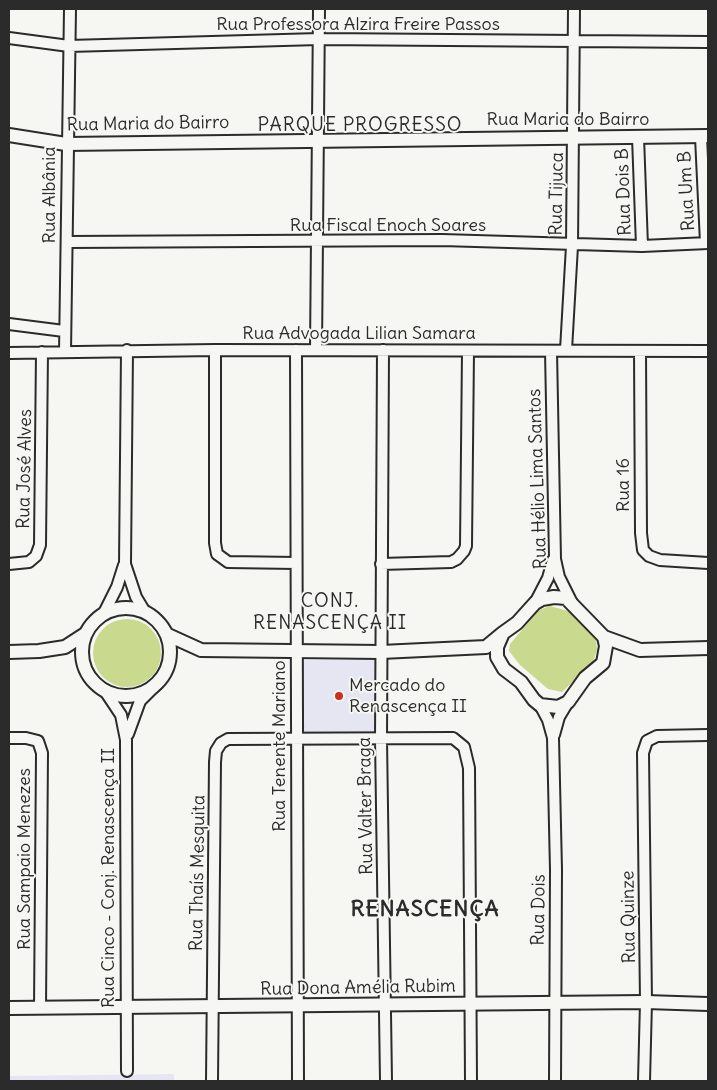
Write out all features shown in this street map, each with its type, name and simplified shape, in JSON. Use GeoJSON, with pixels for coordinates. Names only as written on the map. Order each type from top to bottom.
{"type":"FeatureCollection","features":[{"type":"Feature","properties":{"kind":"street","name":"Rua Albânia"},"geometry":{"type":"LineString","coordinates":[[65,352],[66,144],[70,9]]}},
{"type":"Feature","properties":{"kind":"street"},"geometry":{"type":"LineString","coordinates":[[316,350],[319,9]]}},
{"type":"Feature","properties":{"kind":"street","name":"Rua Tijuca"},"geometry":{"type":"LineString","coordinates":[[566,350],[572,246],[574,9]]}},
{"type":"Feature","properties":{"kind":"street","name":"Rua Professora Alzira Freire Passos"},"geometry":{"type":"LineString","coordinates":[[9,38],[69,46],[319,40],[708,42]]}},
{"type":"Feature","properties":{"kind":"street","name":"Rua Maria do Bairro"},"geometry":{"type":"LineString","coordinates":[[9,135],[66,144],[319,139],[704,136]]}},
{"type":"Feature","properties":{"kind":"street","name":"Rua Um B"},"geometry":{"type":"LineString","coordinates":[[704,136],[707,243]]}},
{"type":"Feature","properties":{"kind":"street","name":"Rua Dois B"},"geometry":{"type":"LineString","coordinates":[[638,137],[642,246]]}},
{"type":"Feature","properties":{"kind":"street","name":"Rua Fiscal Enoch Soares"},"geometry":{"type":"LineString","coordinates":[[67,242],[442,240],[572,246],[642,246],[707,243]]}},
{"type":"Feature","properties":{"kind":"street"},"geometry":{"type":"LineString","coordinates":[[9,324],[64,331]]}},
{"type":"Feature","properties":{"kind":"street"},"geometry":{"type":"LineString","coordinates":[[103,615],[117,587],[125,564],[127,350]]}},
{"type":"Feature","properties":{"kind":"street","name":"Rua Advogada Lilian Samara"},"geometry":{"type":"LineString","coordinates":[[9,353],[127,350],[708,351]]}},
{"type":"Feature","properties":{"kind":"street"},"geometry":{"type":"LineString","coordinates":[[215,350],[215,542],[217,554],[228,562],[296,563]]}},
{"type":"Feature","properties":{"kind":"street","name":"Rua Tenente Mariano"},"geometry":{"type":"LineString","coordinates":[[296,350],[298,1081]]}},
{"type":"Feature","properties":{"kind":"street","name":"Rua Valter Braga"},"geometry":{"type":"LineString","coordinates":[[383,350],[381,738],[386,1081]]}},
{"type":"Feature","properties":{"kind":"street","name":"Rua Hélio Lima Santos"},"geometry":{"type":"LineString","coordinates":[[551,350],[554,542],[559,577],[572,603]]}},
{"type":"Feature","properties":{"kind":"street"},"geometry":{"type":"LineString","coordinates":[[382,564],[451,562],[461,556],[466,546],[468,351]]}},
{"type":"Feature","properties":{"kind":"street","name":"Rua 16"},"geometry":{"type":"LineString","coordinates":[[640,351],[641,532],[643,550],[649,556],[660,560],[708,562]]}},
{"type":"Feature","properties":{"kind":"street","name":"Rua José Alves"},"geometry":{"type":"LineString","coordinates":[[9,564],[29,562],[36,556],[40,545],[42,352]]}},
{"type":"Feature","properties":{"kind":"street"},"geometry":{"type":"LineString","coordinates":[[157,684],[145,692],[132,696],[118,696],[105,691],[87,674],[81,650],[86,634],[94,622],[116,609],[126,608],[145,612],[156,619],[168,635],[201,650],[381,652],[486,647],[517,623],[535,603],[552,566],[554,542]]}},
{"type":"Feature","properties":{"kind":"street"},"geometry":{"type":"LineString","coordinates":[[125,564],[136,597],[145,612]]}},
{"type":"Feature","properties":{"kind":"street"},"geometry":{"type":"LineString","coordinates":[[535,603],[542,599],[554,597],[566,598],[604,636],[640,650],[708,648]]}},
{"type":"Feature","properties":{"kind":"street"},"geometry":{"type":"LineString","coordinates":[[503,633],[497,647],[497,657],[504,669],[520,682],[540,705],[548,720],[553,738]]}},
{"type":"Feature","properties":{"kind":"street"},"geometry":{"type":"LineString","coordinates":[[9,652],[39,651],[65,647],[86,634]]}},
{"type":"Feature","properties":{"kind":"street"},"geometry":{"type":"LineString","coordinates":[[126,740],[129,725],[138,705],[157,684],[169,664],[168,635]]}},
{"type":"Feature","properties":{"kind":"street"},"geometry":{"type":"LineString","coordinates":[[553,738],[559,717],[568,702],[585,678],[603,663],[606,654],[604,636]]}},
{"type":"Feature","properties":{"kind":"street","name":"Rua Cinco - Conj. Renascença II"},"geometry":{"type":"LineString","coordinates":[[105,691],[121,715],[126,740],[126,1072]]}},
{"type":"Feature","properties":{"kind":"street"},"geometry":{"type":"LineString","coordinates":[[540,705],[558,707],[568,702]]}},
{"type":"Feature","properties":{"kind":"street","name":"Rua Quinze"},"geometry":{"type":"LineString","coordinates":[[644,1081],[646,1002],[643,753],[647,741],[657,736],[708,735]]}},
{"type":"Feature","properties":{"kind":"street","name":"Rua Sampaio Menezes"},"geometry":{"type":"LineString","coordinates":[[9,738],[33,739],[38,742],[42,753],[40,1008]]}},
{"type":"Feature","properties":{"kind":"street","name":"Rua Thaís Mesquita"},"geometry":{"type":"LineString","coordinates":[[212,1081],[216,751],[221,743],[228,739],[453,738],[460,741],[466,751],[471,880],[471,1081]]}},
{"type":"Feature","properties":{"kind":"street","name":"Rua Dois"},"geometry":{"type":"LineString","coordinates":[[553,738],[556,870],[555,1081]]}},
{"type":"Feature","properties":{"kind":"street","name":"Rua Dona Amélia Rubim"},"geometry":{"type":"LineString","coordinates":[[9,1008],[127,1009],[213,1006],[297,1007],[646,1002],[708,1004]]}},
{"type":"Feature","properties":{"kind":"shaded area","name":"Mercado do Renascença II"},"geometry":{"type":"Polygon","coordinates":[[[303,660],[375,660],[375,732],[303,732],[303,660]]]}},
{"type":"Feature","properties":{"kind":"shaded area"},"geometry":{"type":"Polygon","coordinates":[[[174,1074],[174,1081],[9,1081],[9,1076],[174,1074]]]}},
{"type":"Feature","properties":{"kind":"green space"},"geometry":{"type":"Polygon","coordinates":[[[550,606],[572,612],[596,638],[597,650],[593,662],[562,692],[548,689],[520,665],[509,651],[510,644],[539,610],[550,606]]]}},
{"type":"Feature","properties":{"kind":"green space"},"geometry":{"type":"Polygon","coordinates":[[[120,619],[134,619],[146,624],[156,634],[161,646],[161,660],[156,672],[146,682],[134,687],[120,687],[108,682],[98,672],[93,660],[93,646],[98,634],[108,624],[120,619]]]}},
{"type":"Feature","properties":{"kind":"place","name":"Mercado do Renascença II"},"geometry":{"type":"Point","coordinates":[339,696]}},
{"type":"Feature","properties":{"kind":"district","name":"PARQUE PROGRESSO"},"geometry":{"type":"Point","coordinates":[360,126]}},
{"type":"Feature","properties":{"kind":"district","name":"CONJ. RENASCENÇA II"},"geometry":{"type":"Point","coordinates":[330,613]}},
{"type":"Feature","properties":{"kind":"district","name":"RENASCENÇA"},"geometry":{"type":"Point","coordinates":[425,910]}}]}
